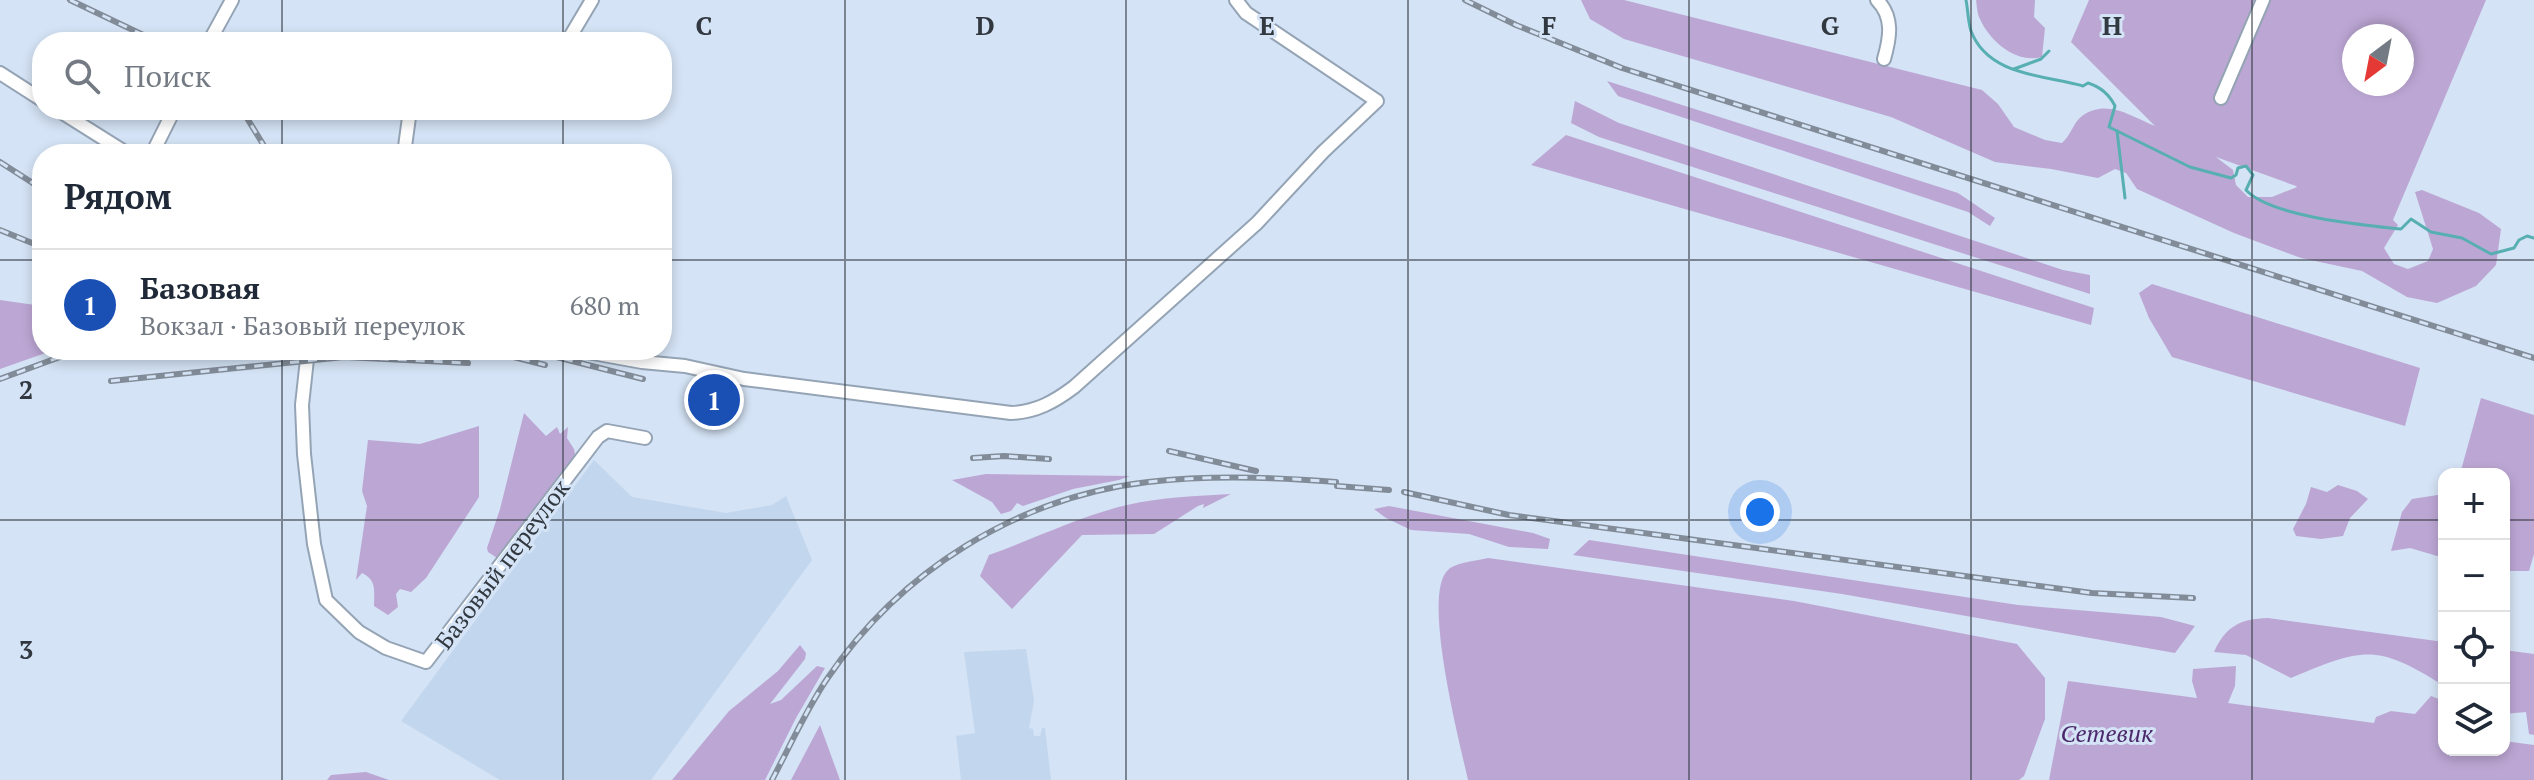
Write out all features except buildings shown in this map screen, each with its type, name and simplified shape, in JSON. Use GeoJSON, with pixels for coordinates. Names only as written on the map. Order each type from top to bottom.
{"type":"FeatureCollection","features":[{"type":"Feature","properties":{"kind":"street"},"geometry":{"type":"LineString","coordinates":[[214,32],[232,0]]}},
{"type":"Feature","properties":{"kind":"street"},"geometry":{"type":"LineString","coordinates":[[573,32],[592,0]]}},
{"type":"Feature","properties":{"kind":"street"},"geometry":{"type":"LineString","coordinates":[[631,360],[685,366],[744,379],[1011,413],[1035,410],[1074,387],[1257,223],[1323,152],[1377,101],[1246,13],[1236,0]]}},
{"type":"Feature","properties":{"kind":"street"},"geometry":{"type":"LineString","coordinates":[[1877,0],[1888,16],[1890,36],[1884,59]]}},
{"type":"Feature","properties":{"kind":"street"},"geometry":{"type":"LineString","coordinates":[[2221,98],[2263,0]]}},
{"type":"Feature","properties":{"kind":"street"},"geometry":{"type":"LineString","coordinates":[[0,73],[32,94]]}},
{"type":"Feature","properties":{"kind":"street"},"geometry":{"type":"LineString","coordinates":[[74,120],[112,144]]}},
{"type":"Feature","properties":{"kind":"street"},"geometry":{"type":"LineString","coordinates":[[157,144],[169,120]]}},
{"type":"Feature","properties":{"kind":"street"},"geometry":{"type":"LineString","coordinates":[[405,144],[409,120]]}},
{"type":"Feature","properties":{"kind":"street","name":"Базовый переулок"},"geometry":{"type":"LineString","coordinates":[[307,360],[302,405],[304,454],[314,544],[326,600],[359,632],[386,648],[426,662],[598,437],[607,431],[645,438]]}},
{"type":"Feature","properties":{"kind":"shaded area"},"geometry":{"type":"Polygon","coordinates":[[[594,460],[632,497],[726,513],[772,505],[786,496],[812,560],[651,780],[500,780],[401,721],[594,460]]]}},
{"type":"Feature","properties":{"kind":"shaded area"},"geometry":{"type":"Polygon","coordinates":[[[1026,649],[1034,701],[1029,728],[1033,729],[1034,736],[1040,736],[1042,728],[1045,728],[1051,780],[961,780],[956,736],[975,733],[964,652],[1026,649]]]}},
{"type":"Feature","properties":{"kind":"green space"},"geometry":{"type":"Polygon","coordinates":[[[1581,0],[1624,0],[1982,90],[1998,104],[2014,127],[2045,140],[2062,143],[2082,116],[2101,109],[2119,111],[2155,126],[2071,42],[2089,0],[2486,0],[2393,220],[2398,225],[2384,248],[2394,264],[2408,269],[2428,261],[2433,249],[2415,192],[2422,190],[2479,213],[2501,229],[2496,265],[2476,286],[2437,303],[2407,297],[2362,271],[2301,258],[2234,233],[2137,189],[2126,173],[2115,169],[2098,178],[1995,162],[1891,117],[1624,39],[1590,19],[1581,0]],[[2216,157],[2233,170],[2236,185],[2248,197],[2272,197],[2296,186],[2216,157]]]}},
{"type":"Feature","properties":{"kind":"green space"},"geometry":{"type":"Polygon","coordinates":[[[1976,0],[2035,0],[2034,17],[2045,28],[2042,57],[2023,57],[1997,43],[1980,19],[1976,0]]]}},
{"type":"Feature","properties":{"kind":"green space"},"geometry":{"type":"Polygon","coordinates":[[[1607,81],[1958,193],[1995,218],[1990,226],[1968,212],[1618,96],[1607,81]]]}},
{"type":"Feature","properties":{"kind":"green space"},"geometry":{"type":"Polygon","coordinates":[[[1575,101],[1619,123],[2063,270],[2090,275],[2090,294],[1599,137],[1571,123],[1575,101]]]}},
{"type":"Feature","properties":{"kind":"green space"},"geometry":{"type":"Polygon","coordinates":[[[1566,135],[2094,308],[2091,325],[1531,165],[1566,135]]]}},
{"type":"Feature","properties":{"kind":"green space"},"geometry":{"type":"Polygon","coordinates":[[[2152,284],[2420,368],[2405,426],[2172,357],[2149,318],[2139,293],[2152,284]]]}},
{"type":"Feature","properties":{"kind":"green space"},"geometry":{"type":"Polygon","coordinates":[[[0,300],[32,305],[32,358],[0,369],[0,300]]]}},
{"type":"Feature","properties":{"kind":"green space"},"geometry":{"type":"Polygon","coordinates":[[[2481,398],[2534,415],[2534,554],[2529,571],[2510,571],[2510,468],[2462,468],[2481,398]]]}},
{"type":"Feature","properties":{"kind":"green space"},"geometry":{"type":"Polygon","coordinates":[[[524,413],[546,436],[557,427],[560,434],[568,427],[567,438],[576,460],[497,558],[487,548],[524,413]]]}},
{"type":"Feature","properties":{"kind":"green space"},"geometry":{"type":"Polygon","coordinates":[[[479,426],[479,497],[426,578],[411,592],[400,589],[396,594],[398,607],[388,615],[374,606],[374,586],[370,579],[362,573],[356,580],[367,506],[362,491],[368,440],[420,444],[479,426]]]}},
{"type":"Feature","properties":{"kind":"green space"},"geometry":{"type":"Polygon","coordinates":[[[986,474],[1130,476],[1073,489],[1023,506],[1017,503],[1011,511],[1001,514],[992,502],[952,480],[986,474]]]}},
{"type":"Feature","properties":{"kind":"green space"},"geometry":{"type":"Polygon","coordinates":[[[2338,485],[2357,491],[2368,499],[2350,518],[2343,536],[2321,539],[2296,536],[2293,529],[2311,487],[2327,492],[2338,485]]]}},
{"type":"Feature","properties":{"kind":"green space"},"geometry":{"type":"Polygon","coordinates":[[[1231,494],[1203,508],[1204,504],[1198,506],[1154,534],[1082,535],[1012,609],[980,576],[989,555],[1092,515],[1153,500],[1231,494]]]}},
{"type":"Feature","properties":{"kind":"green space"},"geometry":{"type":"Polygon","coordinates":[[[2438,495],[2438,556],[2410,548],[2391,551],[2402,512],[2412,499],[2438,495]]]}},
{"type":"Feature","properties":{"kind":"green space"},"geometry":{"type":"Polygon","coordinates":[[[1389,506],[1533,533],[1550,539],[1548,549],[1509,547],[1469,534],[1411,530],[1374,509],[1389,506]]]}},
{"type":"Feature","properties":{"kind":"green space"},"geometry":{"type":"Polygon","coordinates":[[[1589,540],[2018,605],[2161,617],[2195,626],[2175,653],[1842,594],[1573,555],[1589,540]]]}},
{"type":"Feature","properties":{"kind":"green space"},"geometry":{"type":"Polygon","coordinates":[[[1488,558],[1794,601],[2017,644],[2045,678],[2045,719],[2024,776],[2019,780],[1468,780],[1440,638],[1441,584],[1452,567],[1488,558]]]}},
{"type":"Feature","properties":{"kind":"green space"},"geometry":{"type":"Polygon","coordinates":[[[2268,618],[2438,641],[2438,682],[2402,662],[2385,657],[2353,656],[2291,678],[2246,655],[2214,652],[2229,630],[2249,620],[2268,618]]]}},
{"type":"Feature","properties":{"kind":"green space"},"geometry":{"type":"Polygon","coordinates":[[[800,645],[806,653],[805,659],[770,704],[781,700],[817,666],[825,668],[765,780],[672,780],[729,711],[778,671],[800,645]]]}},
{"type":"Feature","properties":{"kind":"green space"},"geometry":{"type":"Polygon","coordinates":[[[2510,651],[2534,654],[2534,735],[2529,734],[2526,712],[2510,713],[2510,651]]]}},
{"type":"Feature","properties":{"kind":"green space","name":"Сетевик"},"geometry":{"type":"Polygon","coordinates":[[[2236,666],[2235,686],[2228,703],[2374,723],[2376,717],[2391,711],[2415,714],[2431,696],[2438,699],[2438,756],[2510,756],[2510,742],[2534,745],[2534,780],[2049,780],[2068,681],[2197,698],[2192,681],[2193,669],[2236,666]]]}},
{"type":"Feature","properties":{"kind":"green space"},"geometry":{"type":"Polygon","coordinates":[[[820,725],[840,780],[791,780],[820,725]]]}},
{"type":"Feature","properties":{"kind":"green space"},"geometry":{"type":"Polygon","coordinates":[[[366,772],[389,780],[327,780],[331,775],[366,772]]]}},
{"type":"Feature","properties":{"kind":"waterway"},"geometry":{"type":"LineString","coordinates":[[1966,0],[1971,31],[1990,57],[2035,76],[2097,87],[2115,106],[2109,127],[2190,167],[2231,178],[2238,168],[2246,166],[2253,175],[2246,190],[2276,207],[2319,218],[2401,229],[2411,219],[2431,232],[2462,238],[2491,254],[2514,248],[2519,240],[2527,236],[2534,238]]}},
{"type":"Feature","properties":{"kind":"waterway"},"geometry":{"type":"LineString","coordinates":[[2014,69],[2041,59],[2049,51]]}},
{"type":"Feature","properties":{"kind":"waterway"},"geometry":{"type":"LineString","coordinates":[[2117,131],[2125,198]]}},
{"type":"Feature","properties":{"kind":"railway"},"geometry":{"type":"LineString","coordinates":[[70,0],[137,32]]}},
{"type":"Feature","properties":{"kind":"railway"},"geometry":{"type":"LineString","coordinates":[[1465,0],[1516,25],[1622,68],[2534,358]]}},
{"type":"Feature","properties":{"kind":"railway"},"geometry":{"type":"LineString","coordinates":[[248,120],[263,144]]}},
{"type":"Feature","properties":{"kind":"railway"},"geometry":{"type":"LineString","coordinates":[[0,162],[32,183]]}},
{"type":"Feature","properties":{"kind":"railway"},"geometry":{"type":"LineString","coordinates":[[0,230],[32,243]]}},
{"type":"Feature","properties":{"kind":"railway"},"geometry":{"type":"LineString","coordinates":[[0,379],[52,360]]}},
{"type":"Feature","properties":{"kind":"railway"},"geometry":{"type":"LineString","coordinates":[[111,381],[315,360]]}},
{"type":"Feature","properties":{"kind":"railway"},"geometry":{"type":"LineString","coordinates":[[406,360],[468,363]]}},
{"type":"Feature","properties":{"kind":"railway"},"geometry":{"type":"LineString","coordinates":[[525,360],[545,365]]}},
{"type":"Feature","properties":{"kind":"railway"},"geometry":{"type":"LineString","coordinates":[[568,360],[643,379]]}},
{"type":"Feature","properties":{"kind":"railway"},"geometry":{"type":"LineString","coordinates":[[1169,451],[1256,471]]}},
{"type":"Feature","properties":{"kind":"railway"},"geometry":{"type":"LineString","coordinates":[[973,458],[1004,456],[1049,459]]}},
{"type":"Feature","properties":{"kind":"railway"},"geometry":{"type":"LineString","coordinates":[[772,780],[819,691],[856,640],[926,573],[1009,522],[1100,490],[1148,482],[1195,478],[1336,482]]}},
{"type":"Feature","properties":{"kind":"railway"},"geometry":{"type":"LineString","coordinates":[[1337,486],[1389,490]]}},
{"type":"Feature","properties":{"kind":"railway"},"geometry":{"type":"LineString","coordinates":[[1404,492],[1509,515],[2092,593],[2193,598]]}},
{"type":"Feature","properties":{"kind":"place","name":"Базовая"},"geometry":{"type":"Point","coordinates":[714,400]}}]}
